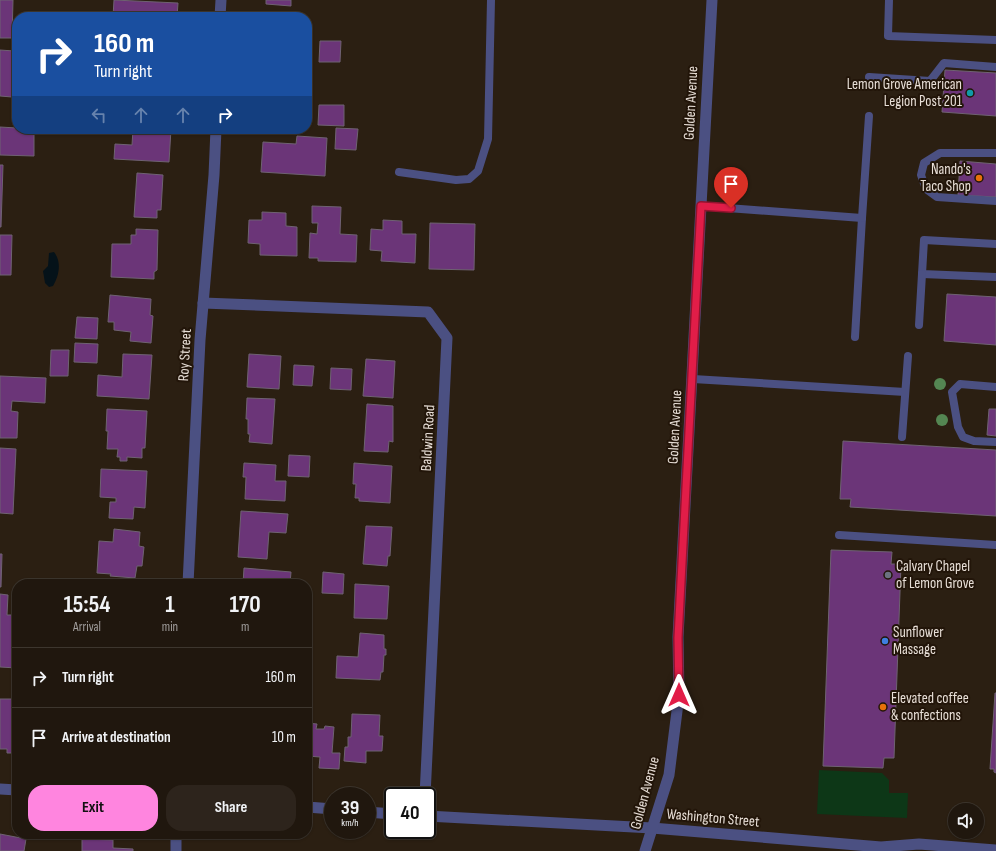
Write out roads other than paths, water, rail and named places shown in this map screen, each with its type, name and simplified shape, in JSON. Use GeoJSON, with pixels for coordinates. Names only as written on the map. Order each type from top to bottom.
{"type":"FeatureCollection","features":[{"type":"Feature","properties":{"kind":"street"},"geometry":{"type":"LineString","coordinates":[[220,12],[221,0]]}},
{"type":"Feature","properties":{"kind":"street","name":"Golden Avenue"},"geometry":{"type":"LineString","coordinates":[[645,851],[669,775],[679,695],[678,638],[712,0]]}},
{"type":"Feature","properties":{"kind":"street","name":"Roy Street"},"geometry":{"type":"LineString","coordinates":[[188,579],[203,303],[214,175],[216,134]]}},
{"type":"Feature","properties":{"kind":"street","name":"Baldwin Road"},"geometry":{"type":"LineString","coordinates":[[203,303],[428,312],[447,338],[425,787]]}},
{"type":"Feature","properties":{"kind":"street"},"geometry":{"type":"LineString","coordinates":[[0,789],[12,790]]}},
{"type":"Feature","properties":{"kind":"street"},"geometry":{"type":"LineString","coordinates":[[312,808],[324,809]]}},
{"type":"Feature","properties":{"kind":"street","name":"Washington Street"},"geometry":{"type":"LineString","coordinates":[[436,816],[652,828],[881,847],[918,844],[941,849],[996,850]]}},
{"type":"Feature","properties":{"kind":"street"},"geometry":{"type":"LineString","coordinates":[[176,839],[176,851]]}},
{"type":"Feature","properties":{"kind":"lane"},"geometry":{"type":"LineString","coordinates":[[399,172],[456,180],[469,179],[478,171],[488,139],[491,0]]}},
{"type":"Feature","properties":{"kind":"lane"},"geometry":{"type":"LineString","coordinates":[[889,0],[888,36],[996,40]]}},
{"type":"Feature","properties":{"kind":"lane"},"geometry":{"type":"LineString","coordinates":[[868,77],[930,81],[944,63],[996,67]]}},
{"type":"Feature","properties":{"kind":"lane"},"geometry":{"type":"LineString","coordinates":[[855,337],[869,116]]}},
{"type":"Feature","properties":{"kind":"lane"},"geometry":{"type":"LineString","coordinates":[[996,153],[940,153],[924,163],[921,175],[926,189],[937,197],[996,202]]}},
{"type":"Feature","properties":{"kind":"lane"},"geometry":{"type":"LineString","coordinates":[[701,206],[862,218]]}},
{"type":"Feature","properties":{"kind":"lane"},"geometry":{"type":"LineString","coordinates":[[919,326],[924,240],[996,244]]}},
{"type":"Feature","properties":{"kind":"lane"},"geometry":{"type":"LineString","coordinates":[[922,274],[996,278]]}},
{"type":"Feature","properties":{"kind":"lane"},"geometry":{"type":"LineString","coordinates":[[902,437],[908,356]]}},
{"type":"Feature","properties":{"kind":"lane"},"geometry":{"type":"LineString","coordinates":[[693,379],[905,392]]}},
{"type":"Feature","properties":{"kind":"lane"},"geometry":{"type":"LineString","coordinates":[[996,387],[960,384],[952,392],[958,426],[963,437],[974,441],[996,442]]}},
{"type":"Feature","properties":{"kind":"lane"},"geometry":{"type":"LineString","coordinates":[[839,535],[996,545]]}},
{"type":"Feature","properties":{"kind":"place","name":"Lemon Grove American Legion Post 201"},"geometry":{"type":"Point","coordinates":[970,93]}},
{"type":"Feature","properties":{"kind":"place","name":"Nando's Taco Shop"},"geometry":{"type":"Point","coordinates":[979,178]}},
{"type":"Feature","properties":{"kind":"place","name":"Calvary Chapel of Lemon Grove"},"geometry":{"type":"Point","coordinates":[888,575]}},
{"type":"Feature","properties":{"kind":"place","name":"Sunflower Massage"},"geometry":{"type":"Point","coordinates":[885,641]}},
{"type":"Feature","properties":{"kind":"place","name":"Elevated coffee & confections"},"geometry":{"type":"Point","coordinates":[883,707]}}]}
